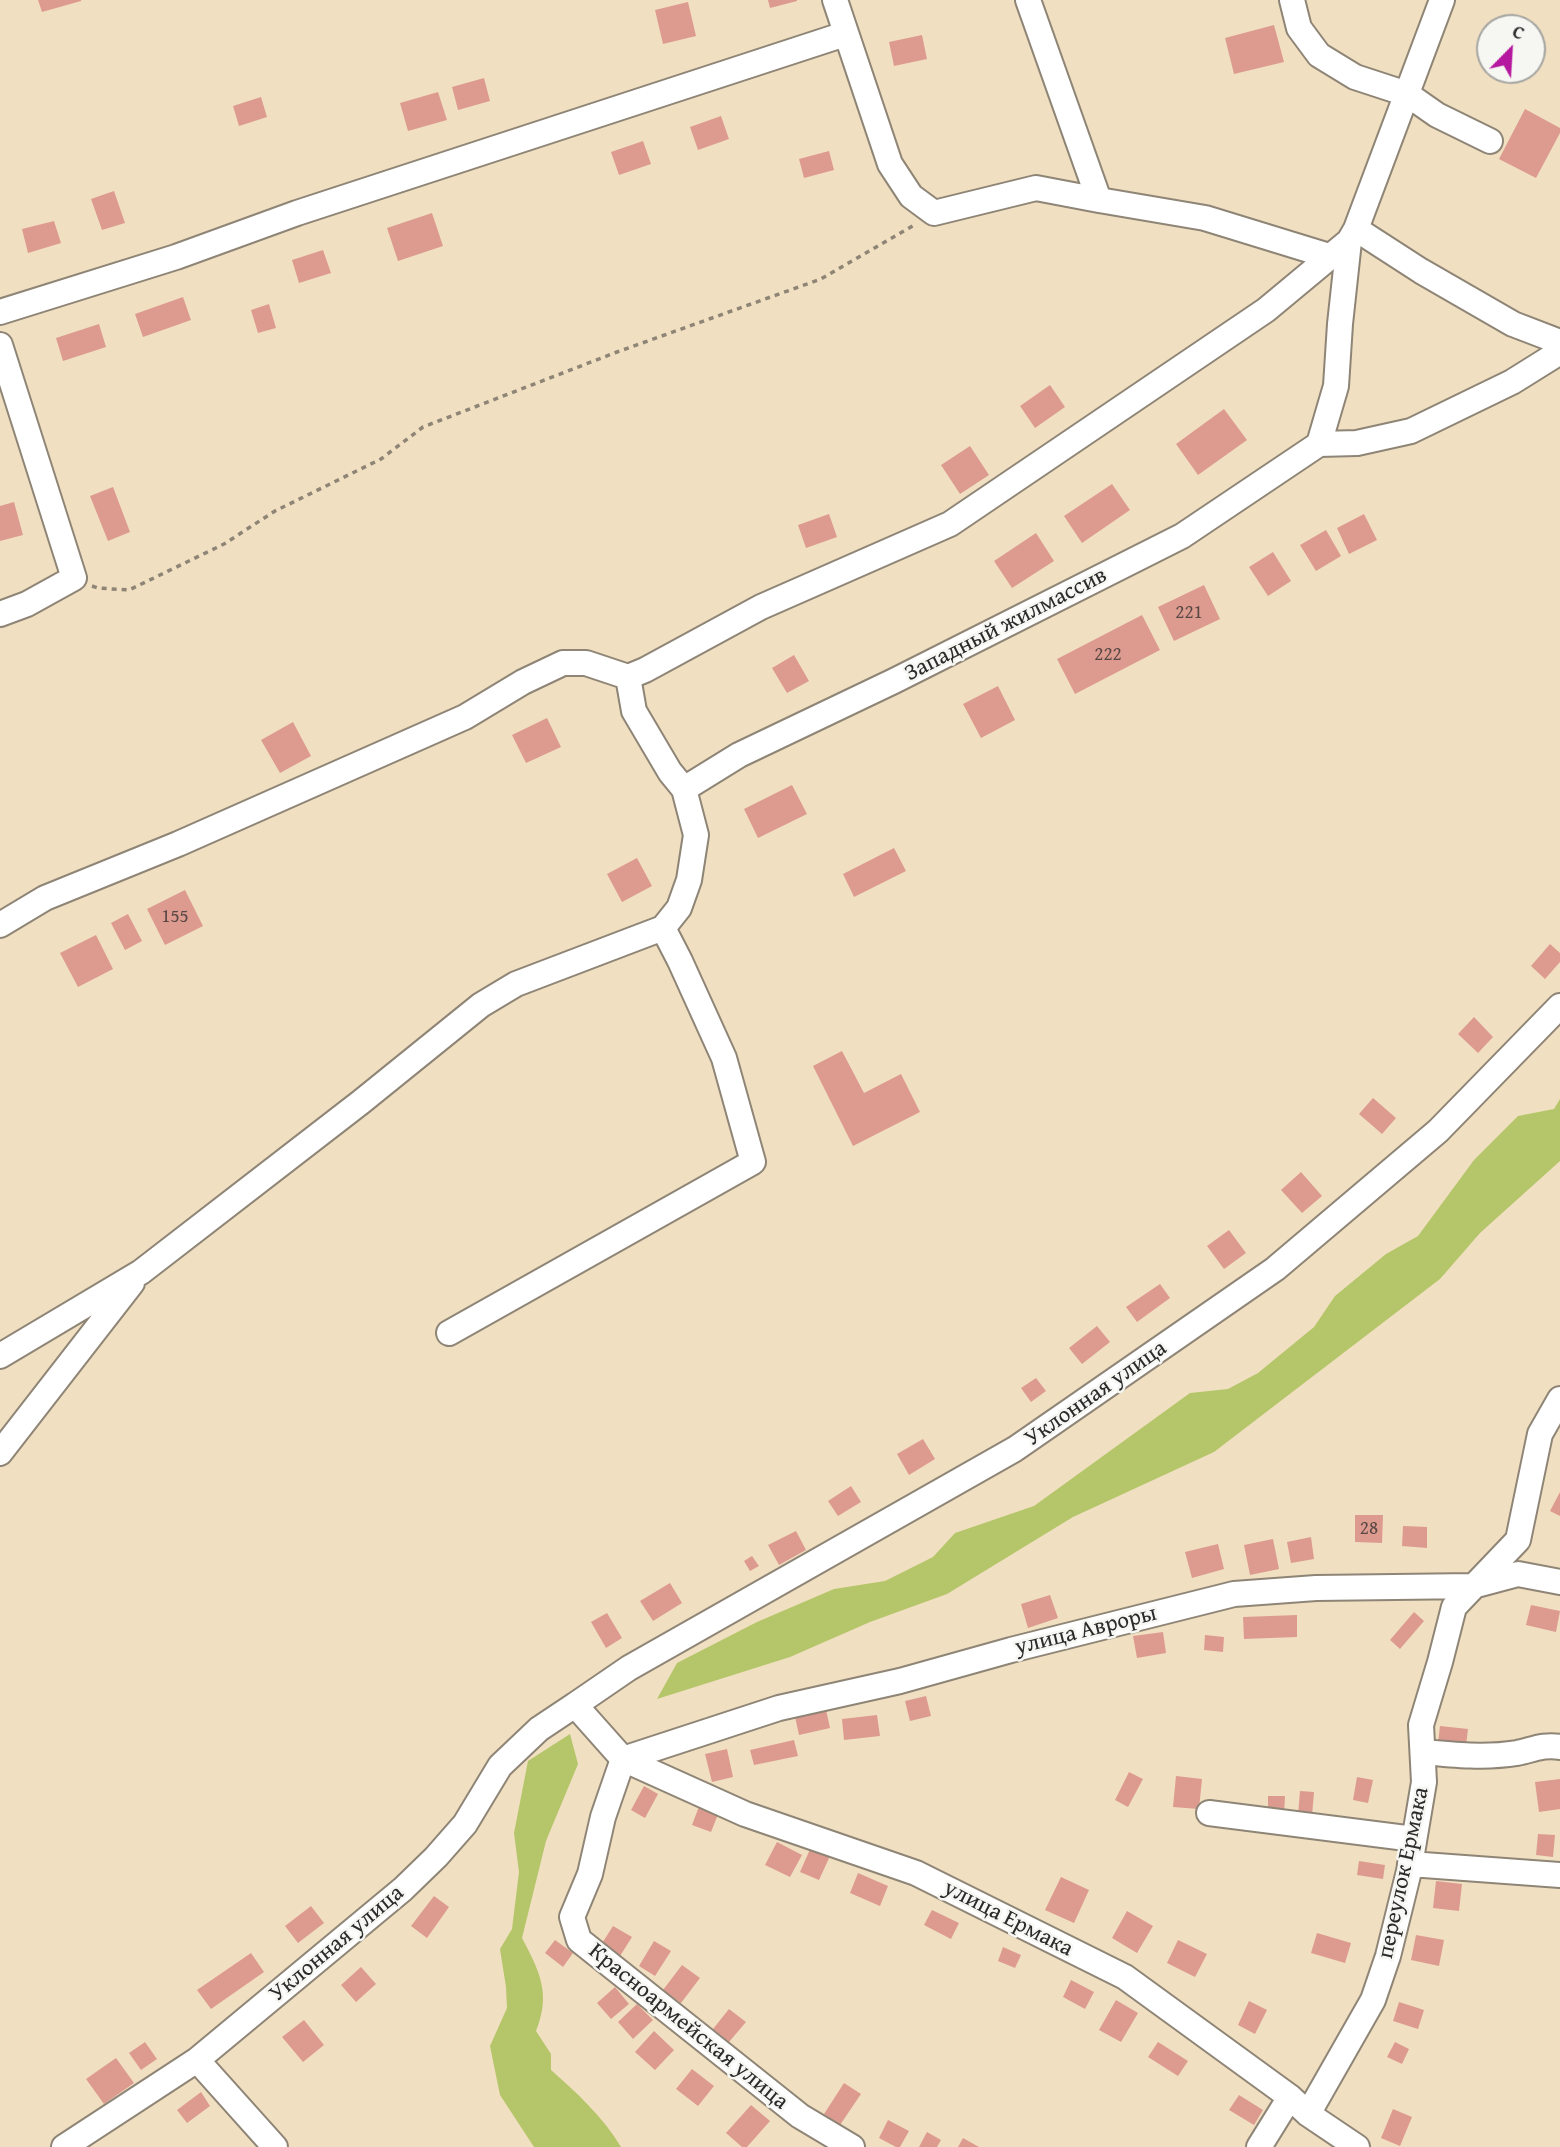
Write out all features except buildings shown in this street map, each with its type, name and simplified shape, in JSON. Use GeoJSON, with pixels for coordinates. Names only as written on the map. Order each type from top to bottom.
{"type":"FeatureCollection","features":[{"type":"Feature","properties":{"kind":"street"},"geometry":{"type":"LineString","coordinates":[[835,0],[890,164],[911,196],[934,213],[1036,188],[1346,242],[1421,271],[1502,317],[1560,342]]}},
{"type":"Feature","properties":{"kind":"street"},"geometry":{"type":"LineString","coordinates":[[1028,0],[1099,200]]}},
{"type":"Feature","properties":{"kind":"street"},"geometry":{"type":"LineString","coordinates":[[1292,0],[1299,29],[1320,55],[1355,78],[1407,94],[1437,114],[1490,141]]}},
{"type":"Feature","properties":{"kind":"street"},"geometry":{"type":"LineString","coordinates":[[1443,0],[1346,242],[1336,386],[1320,444],[1357,443],[1411,431],[1512,382],[1560,352]]}},
{"type":"Feature","properties":{"kind":"street"},"geometry":{"type":"LineString","coordinates":[[0,312],[176,257],[335,200],[845,34]]}},
{"type":"Feature","properties":{"kind":"street"},"geometry":{"type":"LineString","coordinates":[[0,925],[45,898],[178,844],[465,717],[523,682],[563,663],[586,663],[628,677],[761,607],[950,524],[1266,310],[1346,242]]}},
{"type":"Feature","properties":{"kind":"street"},"geometry":{"type":"LineString","coordinates":[[0,345],[74,578],[27,604],[0,614]]}},
{"type":"Feature","properties":{"kind":"street","name":"Западный жилмассив"},"geometry":{"type":"LineString","coordinates":[[684,789],[739,755],[894,681],[1182,536],[1320,444]]}},
{"type":"Feature","properties":{"kind":"street"},"geometry":{"type":"LineString","coordinates":[[0,1356],[141,1272],[361,1102],[481,1005],[516,984],[663,928],[678,908],[689,880],[696,835],[684,789],[670,772],[634,711],[628,677]]}},
{"type":"Feature","properties":{"kind":"street"},"geometry":{"type":"LineString","coordinates":[[449,1333],[753,1162],[724,1058],[663,928]]}},
{"type":"Feature","properties":{"kind":"street","name":"Уклонная улица"},"geometry":{"type":"LineString","coordinates":[[64,2147],[197,2060],[403,1889],[465,1824],[500,1766],[539,1729],[629,1668],[1016,1450],[1275,1269],[1438,1131],[1560,1006]]}},
{"type":"Feature","properties":{"kind":"street"},"geometry":{"type":"LineString","coordinates":[[0,1453],[141,1272]]}},
{"type":"Feature","properties":{"kind":"street","name":"переулок Ермака"},"geometry":{"type":"LineString","coordinates":[[1259,2147],[1299,2105],[1373,2000],[1388,1956],[1412,1852],[1424,1783],[1421,1725],[1454,1608],[1518,1540],[1539,1434],[1560,1399]]}},
{"type":"Feature","properties":{"kind":"street","name":"улица Авроры"},"geometry":{"type":"LineString","coordinates":[[623,1759],[779,1708],[900,1681],[1234,1594],[1316,1588],[1473,1586],[1518,1574],[1560,1582]]}},
{"type":"Feature","properties":{"kind":"street"},"geometry":{"type":"LineString","coordinates":[[575,1705],[623,1759]]}},
{"type":"Feature","properties":{"kind":"street"},"geometry":{"type":"LineString","coordinates":[[1423,1752],[1468,1756],[1516,1753],[1547,1745],[1560,1747]]}},
{"type":"Feature","properties":{"kind":"street","name":"улица Ермака"},"geometry":{"type":"LineString","coordinates":[[623,1759],[745,1814],[916,1873],[1125,1977],[1357,2147]]}},
{"type":"Feature","properties":{"kind":"street","name":"Красноармейская улица"},"geometry":{"type":"LineString","coordinates":[[623,1759],[603,1816],[590,1874],[572,1917],[579,1940],[800,2116],[852,2147]]}},
{"type":"Feature","properties":{"kind":"street"},"geometry":{"type":"LineString","coordinates":[[1209,1813],[1412,1852],[1560,1875]]}},
{"type":"Feature","properties":{"kind":"street"},"geometry":{"type":"LineString","coordinates":[[197,2060],[275,2147]]}},
{"type":"Feature","properties":{"kind":"path"},"geometry":{"type":"LineString","coordinates":[[74,578],[99,589],[129,590],[224,544],[275,511],[381,459],[423,426],[617,352],[821,279],[934,213]]}},
{"type":"Feature","properties":{"kind":"green space"},"geometry":{"type":"Polygon","coordinates":[[[1560,1099],[1560,1161],[1480,1233],[1440,1279],[1214,1452],[1073,1517],[947,1594],[870,1622],[790,1657],[657,1699],[677,1663],[757,1622],[834,1589],[885,1581],[933,1557],[955,1533],[1034,1506],[1190,1393],[1228,1389],[1258,1373],[1314,1327],[1335,1296],[1386,1254],[1418,1236],[1474,1160],[1518,1116],[1554,1109],[1560,1099]]]}},
{"type":"Feature","properties":{"kind":"green space"},"geometry":{"type":"Polygon","coordinates":[[[570,1734],[578,1764],[546,1841],[522,1938],[541,1983],[543,2006],[536,2031],[551,2054],[551,2070],[598,2116],[621,2147],[534,2147],[500,2095],[490,2046],[507,2008],[500,1949],[512,1929],[519,1872],[514,1833],[528,1761],[570,1734]]]}}]}
